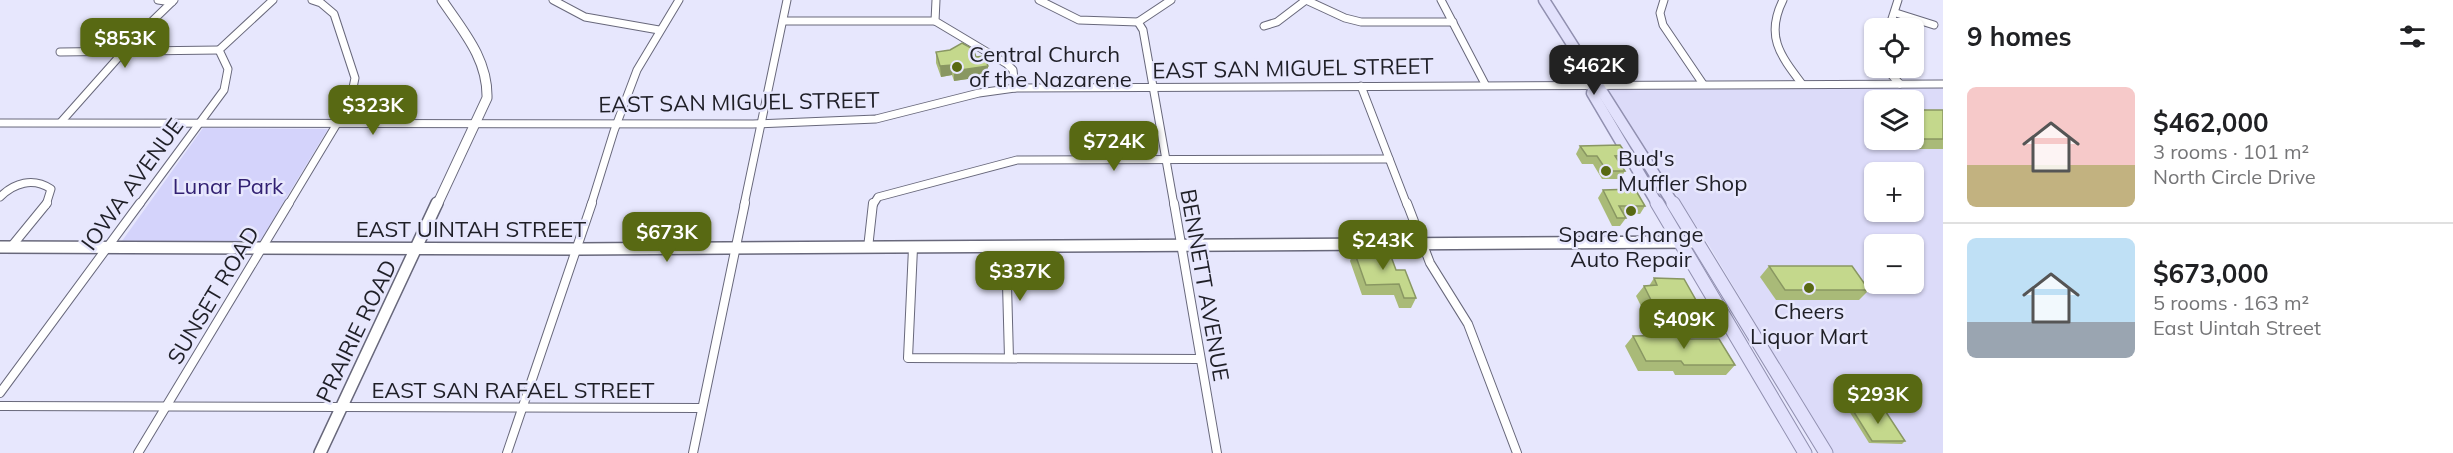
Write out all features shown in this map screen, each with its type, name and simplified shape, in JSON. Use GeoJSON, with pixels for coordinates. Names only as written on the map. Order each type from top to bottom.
{"type":"FeatureCollection","features":[{"type":"Feature","properties":{"kind":"main road","name":"PRAIRIE ROAD"},"geometry":{"type":"LineString","coordinates":[[320,453],[477,124],[487,98],[488,83],[484,69],[442,0]]}},
{"type":"Feature","properties":{"kind":"main road"},"geometry":{"type":"LineString","coordinates":[[1544,0],[1595,84],[1605,93],[1826,453]]}},
{"type":"Feature","properties":{"kind":"main road"},"geometry":{"type":"LineString","coordinates":[[1595,84],[1593,93],[1683,242],[1805,453]]}},
{"type":"Feature","properties":{"kind":"main road","name":"EAST UINTAH STREET"},"geometry":{"type":"LineString","coordinates":[[5,247],[736,249],[1697,242]]}},
{"type":"Feature","properties":{"kind":"street"},"geometry":{"type":"LineString","coordinates":[[158,0],[173,1]]}},
{"type":"Feature","properties":{"kind":"street"},"geometry":{"type":"LineString","coordinates":[[60,51],[219,50],[273,0]]}},
{"type":"Feature","properties":{"kind":"street","name":"SUNSET ROAD"},"geometry":{"type":"LineString","coordinates":[[138,453],[338,123],[352,94],[353,70],[334,14],[321,3],[312,0]]}},
{"type":"Feature","properties":{"kind":"street"},"geometry":{"type":"LineString","coordinates":[[553,0],[585,17],[659,30]]}},
{"type":"Feature","properties":{"kind":"street"},"geometry":{"type":"LineString","coordinates":[[507,453],[578,249],[617,123],[637,70],[659,30],[680,0]]}},
{"type":"Feature","properties":{"kind":"street"},"geometry":{"type":"LineString","coordinates":[[693,453],[788,0]]}},
{"type":"Feature","properties":{"kind":"street"},"geometry":{"type":"LineString","coordinates":[[935,21],[936,0]]}},
{"type":"Feature","properties":{"kind":"street"},"geometry":{"type":"LineString","coordinates":[[1039,0],[1079,20],[1138,22],[1171,0]]}},
{"type":"Feature","properties":{"kind":"street"},"geometry":{"type":"LineString","coordinates":[[1264,26],[1276,22],[1306,0],[1345,18],[1361,22],[1453,22]]}},
{"type":"Feature","properties":{"kind":"street"},"geometry":{"type":"LineString","coordinates":[[1441,0],[1485,84]]}},
{"type":"Feature","properties":{"kind":"street"},"geometry":{"type":"LineString","coordinates":[[1664,0],[1660,13],[1663,24],[1703,84]]}},
{"type":"Feature","properties":{"kind":"street"},"geometry":{"type":"LineString","coordinates":[[1783,0],[1774,16],[1774,38],[1780,54],[1802,84]]}},
{"type":"Feature","properties":{"kind":"street"},"geometry":{"type":"LineString","coordinates":[[1894,18],[1898,0]]}},
{"type":"Feature","properties":{"kind":"street"},"geometry":{"type":"LineString","coordinates":[[61,123],[123,52],[173,1]]}},
{"type":"Feature","properties":{"kind":"street"},"geometry":{"type":"LineString","coordinates":[[1896,13],[1935,25]]}},
{"type":"Feature","properties":{"kind":"street"},"geometry":{"type":"LineString","coordinates":[[783,21],[935,21],[1007,64],[1013,70],[1015,88]]}},
{"type":"Feature","properties":{"kind":"street","name":"BENNETT AVENUE"},"geometry":{"type":"LineString","coordinates":[[1138,22],[1143,30],[1217,453]]}},
{"type":"Feature","properties":{"kind":"street","name":"IOWA AVENUE"},"geometry":{"type":"LineString","coordinates":[[0,393],[200,123],[227,83],[227,64],[219,50]]}},
{"type":"Feature","properties":{"kind":"street"},"geometry":{"type":"LineString","coordinates":[[1894,78],[1900,84]]}},
{"type":"Feature","properties":{"kind":"street","name":"EAST SAN MIGUEL STREET"},"geometry":{"type":"LineString","coordinates":[[0,123],[761,123],[867,120],[903,113],[971,93],[1015,88],[1485,84],[1943,84]]}},
{"type":"Feature","properties":{"kind":"street"},"geometry":{"type":"LineString","coordinates":[[1361,86],[1434,271],[1468,324],[1517,453]]}},
{"type":"Feature","properties":{"kind":"street"},"geometry":{"type":"LineString","coordinates":[[868,248],[873,203],[883,195],[931,185],[1010,160],[1389,159]]}},
{"type":"Feature","properties":{"kind":"street"},"geometry":{"type":"LineString","coordinates":[[0,196],[12,187],[27,183],[41,184],[51,189],[48,201],[5,247]]}},
{"type":"Feature","properties":{"kind":"street"},"geometry":{"type":"LineString","coordinates":[[1005,247],[1009,358]]}},
{"type":"Feature","properties":{"kind":"street"},"geometry":{"type":"LineString","coordinates":[[913,248],[908,358],[1200,359]]}},
{"type":"Feature","properties":{"kind":"street","name":"EAST SAN RAFAEL STREET"},"geometry":{"type":"LineString","coordinates":[[0,406],[702,408]]}},
{"type":"Feature","properties":{"kind":"shaded area"},"geometry":{"type":"Polygon","coordinates":[[[1943,87],[1943,453],[1833,453],[1710,247],[1672,188],[1662,178],[1608,89],[1943,87]]]}},
{"type":"Feature","properties":{"kind":"green space","name":"Lunar Park"},"geometry":{"type":"Polygon","coordinates":[[[203,128],[328,129],[259,243],[122,241],[203,128]]]}},
{"type":"Feature","properties":{"kind":"building"},"geometry":{"type":"Polygon","coordinates":[[[962,43],[973,49],[976,57],[984,56],[988,66],[954,71],[952,65],[940,66],[936,52],[950,50],[962,43]]]}},
{"type":"Feature","properties":{"kind":"building"},"geometry":{"type":"Polygon","coordinates":[[[1924,110],[1943,110],[1943,139],[1924,139],[1924,110]]]}},
{"type":"Feature","properties":{"kind":"building"},"geometry":{"type":"Polygon","coordinates":[[[1620,145],[1627,155],[1615,156],[1625,171],[1607,171],[1597,156],[1587,156],[1580,146],[1620,145]]]}},
{"type":"Feature","properties":{"kind":"building"},"geometry":{"type":"Polygon","coordinates":[[[1635,189],[1645,206],[1619,206],[1626,218],[1617,218],[1603,190],[1635,189]]]}},
{"type":"Feature","properties":{"kind":"building"},"geometry":{"type":"Polygon","coordinates":[[[1354,251],[1389,251],[1396,270],[1405,270],[1416,298],[1404,298],[1399,284],[1366,285],[1354,251]]]}},
{"type":"Feature","properties":{"kind":"building"},"geometry":{"type":"Polygon","coordinates":[[[1769,266],[1852,266],[1864,283],[1864,290],[1785,290],[1769,266]]]}},
{"type":"Feature","properties":{"kind":"building"},"geometry":{"type":"Polygon","coordinates":[[[1654,278],[1684,279],[1705,316],[1670,315],[1669,312],[1657,312],[1644,286],[1657,285],[1654,278]]]}},
{"type":"Feature","properties":{"kind":"building"},"geometry":{"type":"Polygon","coordinates":[[[1680,335],[1682,339],[1719,339],[1735,365],[1684,365],[1681,361],[1646,361],[1633,336],[1680,335]]]}},
{"type":"Feature","properties":{"kind":"building"},"geometry":{"type":"Polygon","coordinates":[[[1852,409],[1884,409],[1905,441],[1872,441],[1852,409]]]}},
{"type":"Feature","properties":{"kind":"place","name":"Central Church of the Nazarene"},"geometry":{"type":"Point","coordinates":[957,67]}},
{"type":"Feature","properties":{"kind":"place","name":"Bud's Muffler Shop"},"geometry":{"type":"Point","coordinates":[1606,171]}},
{"type":"Feature","properties":{"kind":"place","name":"Spare Change Auto Repair"},"geometry":{"type":"Point","coordinates":[1631,211]}},
{"type":"Feature","properties":{"kind":"place","name":"Cheers Liquor Mart"},"geometry":{"type":"Point","coordinates":[1809,288]}}]}
